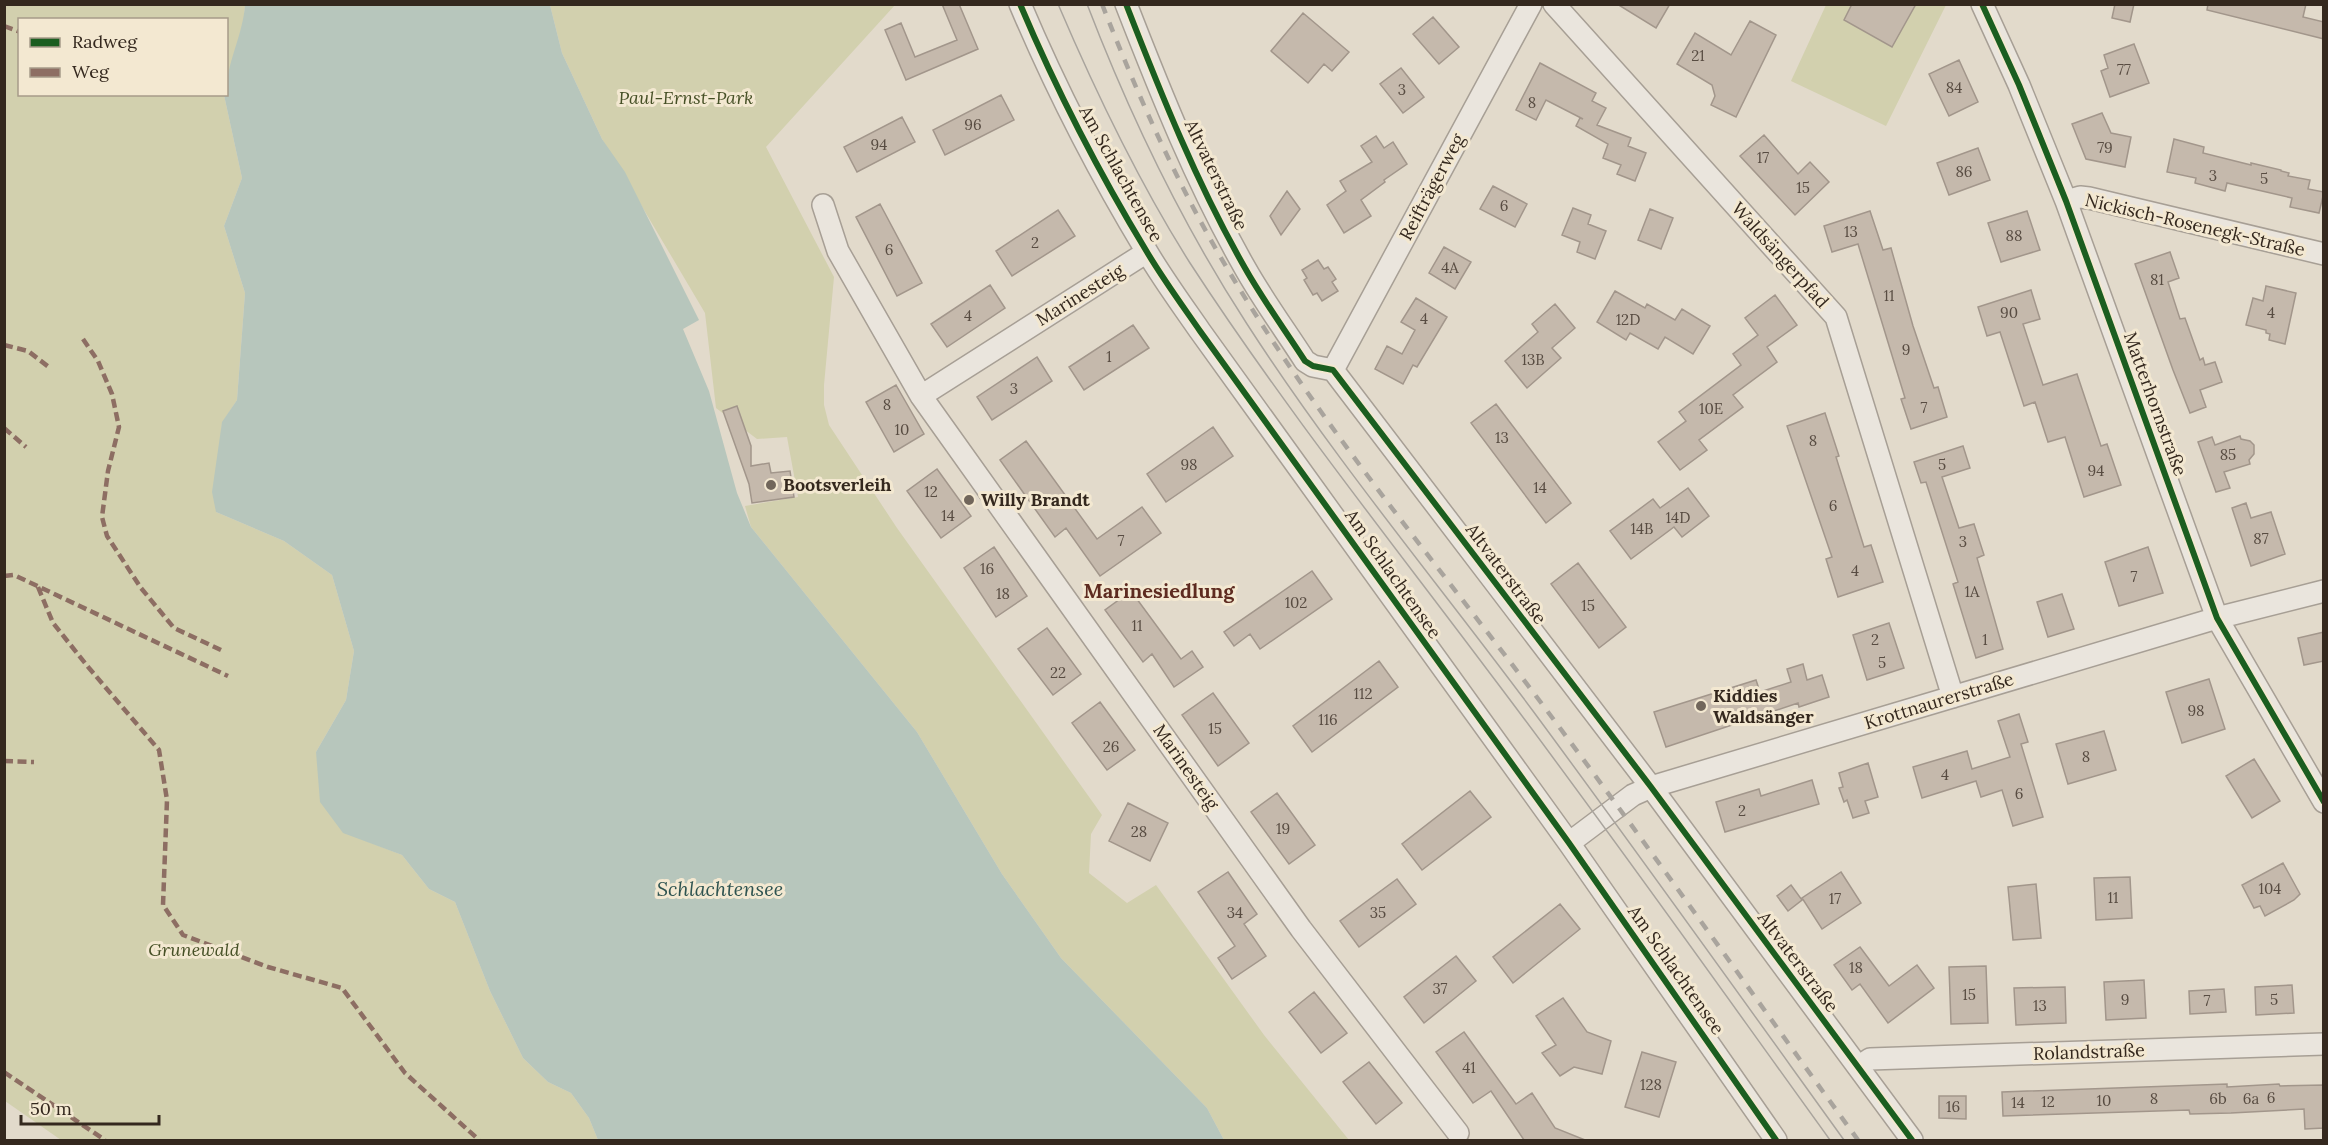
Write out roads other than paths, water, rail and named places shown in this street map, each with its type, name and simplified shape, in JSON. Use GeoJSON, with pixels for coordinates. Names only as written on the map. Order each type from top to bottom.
{"type":"FeatureCollection","features":[{"type":"Feature","properties":{"kind":"street","name":"Am Schlachtensee"},"geometry":{"type":"LineString","coordinates":[[1020,4],[1042,57],[1074,121],[1147,252],[1211,347],[1569,843],[1776,1140]]}},
{"type":"Feature","properties":{"kind":"street","name":"Altvaterstraße"},"geometry":{"type":"LineString","coordinates":[[1126,4],[1156,84],[1198,176],[1245,269],[1305,361],[1313,366],[1333,370],[1651,787],[1912,1140]]}},
{"type":"Feature","properties":{"kind":"street","name":"Reifträgerweg"},"geometry":{"type":"LineString","coordinates":[[1333,370],[1531,4]]}},
{"type":"Feature","properties":{"kind":"street","name":"Waldsängerpfad"},"geometry":{"type":"LineString","coordinates":[[1554,4],[1836,317],[1953,697]]}},
{"type":"Feature","properties":{"kind":"street","name":"Matterhornstraße"},"geometry":{"type":"LineString","coordinates":[[1982,4],[2019,85],[2066,201],[2217,618],[2324,802]]}},
{"type":"Feature","properties":{"kind":"street","name":"Nickisch-Rosenegk-Straße"},"geometry":{"type":"LineString","coordinates":[[2066,201],[2080,197],[2089,198],[2324,254]]}},
{"type":"Feature","properties":{"kind":"street","name":"Marinesteig"},"geometry":{"type":"LineString","coordinates":[[823,205],[838,251],[921,396],[1301,929],[1458,1133]]}},
{"type":"Feature","properties":{"kind":"street","name":"Marinesteig"},"geometry":{"type":"LineString","coordinates":[[921,396],[1147,252]]}},
{"type":"Feature","properties":{"kind":"street","name":"Krottnaurerstraße"},"geometry":{"type":"LineString","coordinates":[[1569,843],[1633,795],[1651,787],[2217,618],[2324,591]]}},
{"type":"Feature","properties":{"kind":"street","name":"Rolandstraße"},"geometry":{"type":"LineString","coordinates":[[1858,1067],[1870,1059],[2324,1044]]}},
{"type":"Feature","properties":{"kind":"water","name":"Schlachtensee"},"geometry":{"type":"Polygon","coordinates":[[[245,5],[550,5],[562,53],[602,139],[625,172],[699,320],[683,329],[709,391],[737,493],[751,527],[917,732],[1002,874],[1061,958],[1207,1108],[1224,1140],[598,1140],[589,1118],[571,1093],[548,1082],[523,1058],[490,991],[455,902],[429,889],[402,855],[343,833],[320,802],[316,752],[346,700],[354,651],[332,575],[284,541],[216,512],[212,492],[222,422],[237,400],[245,293],[224,226],[242,178],[224,96],[228,96],[229,72],[245,5]]]}},
{"type":"Feature","properties":{"kind":"tram line"},"geometry":{"type":"LineString","coordinates":[[1058,4],[1135,168],[1171,232],[1225,316],[1338,472],[1578,791],[1830,1140]]}},
{"type":"Feature","properties":{"kind":"tram line"},"geometry":{"type":"LineString","coordinates":[[1087,4],[1139,128],[1179,208],[1223,286],[1280,374],[1351,472],[1572,764],[1844,1140]]}},
{"type":"Feature","properties":{"kind":"railway"},"geometry":{"type":"LineString","coordinates":[[1102,4],[1131,76],[1180,182],[1216,250],[1270,338],[1382,495],[1660,864],[1858,1140]]}},
{"type":"Feature","properties":{"kind":"place","name":"Bootsverleih"},"geometry":{"type":"Point","coordinates":[771,485]}},
{"type":"Feature","properties":{"kind":"place","name":"Willy Brandt"},"geometry":{"type":"Point","coordinates":[969,500]}},
{"type":"Feature","properties":{"kind":"place","name":"Kiddies Waldsänger"},"geometry":{"type":"Point","coordinates":[1701,706]}},
{"type":"Feature","properties":{"kind":"district","name":"Marinesiedlung"},"geometry":{"type":"Point","coordinates":[1159,591]}},
{"type":"Feature","properties":{"kind":"park label","name":"Paul-Ernst-Park"},"geometry":{"type":"Point","coordinates":[686,98]}},
{"type":"Feature","properties":{"kind":"park label","name":"Grunewald"},"geometry":{"type":"Point","coordinates":[194,950]}}]}
